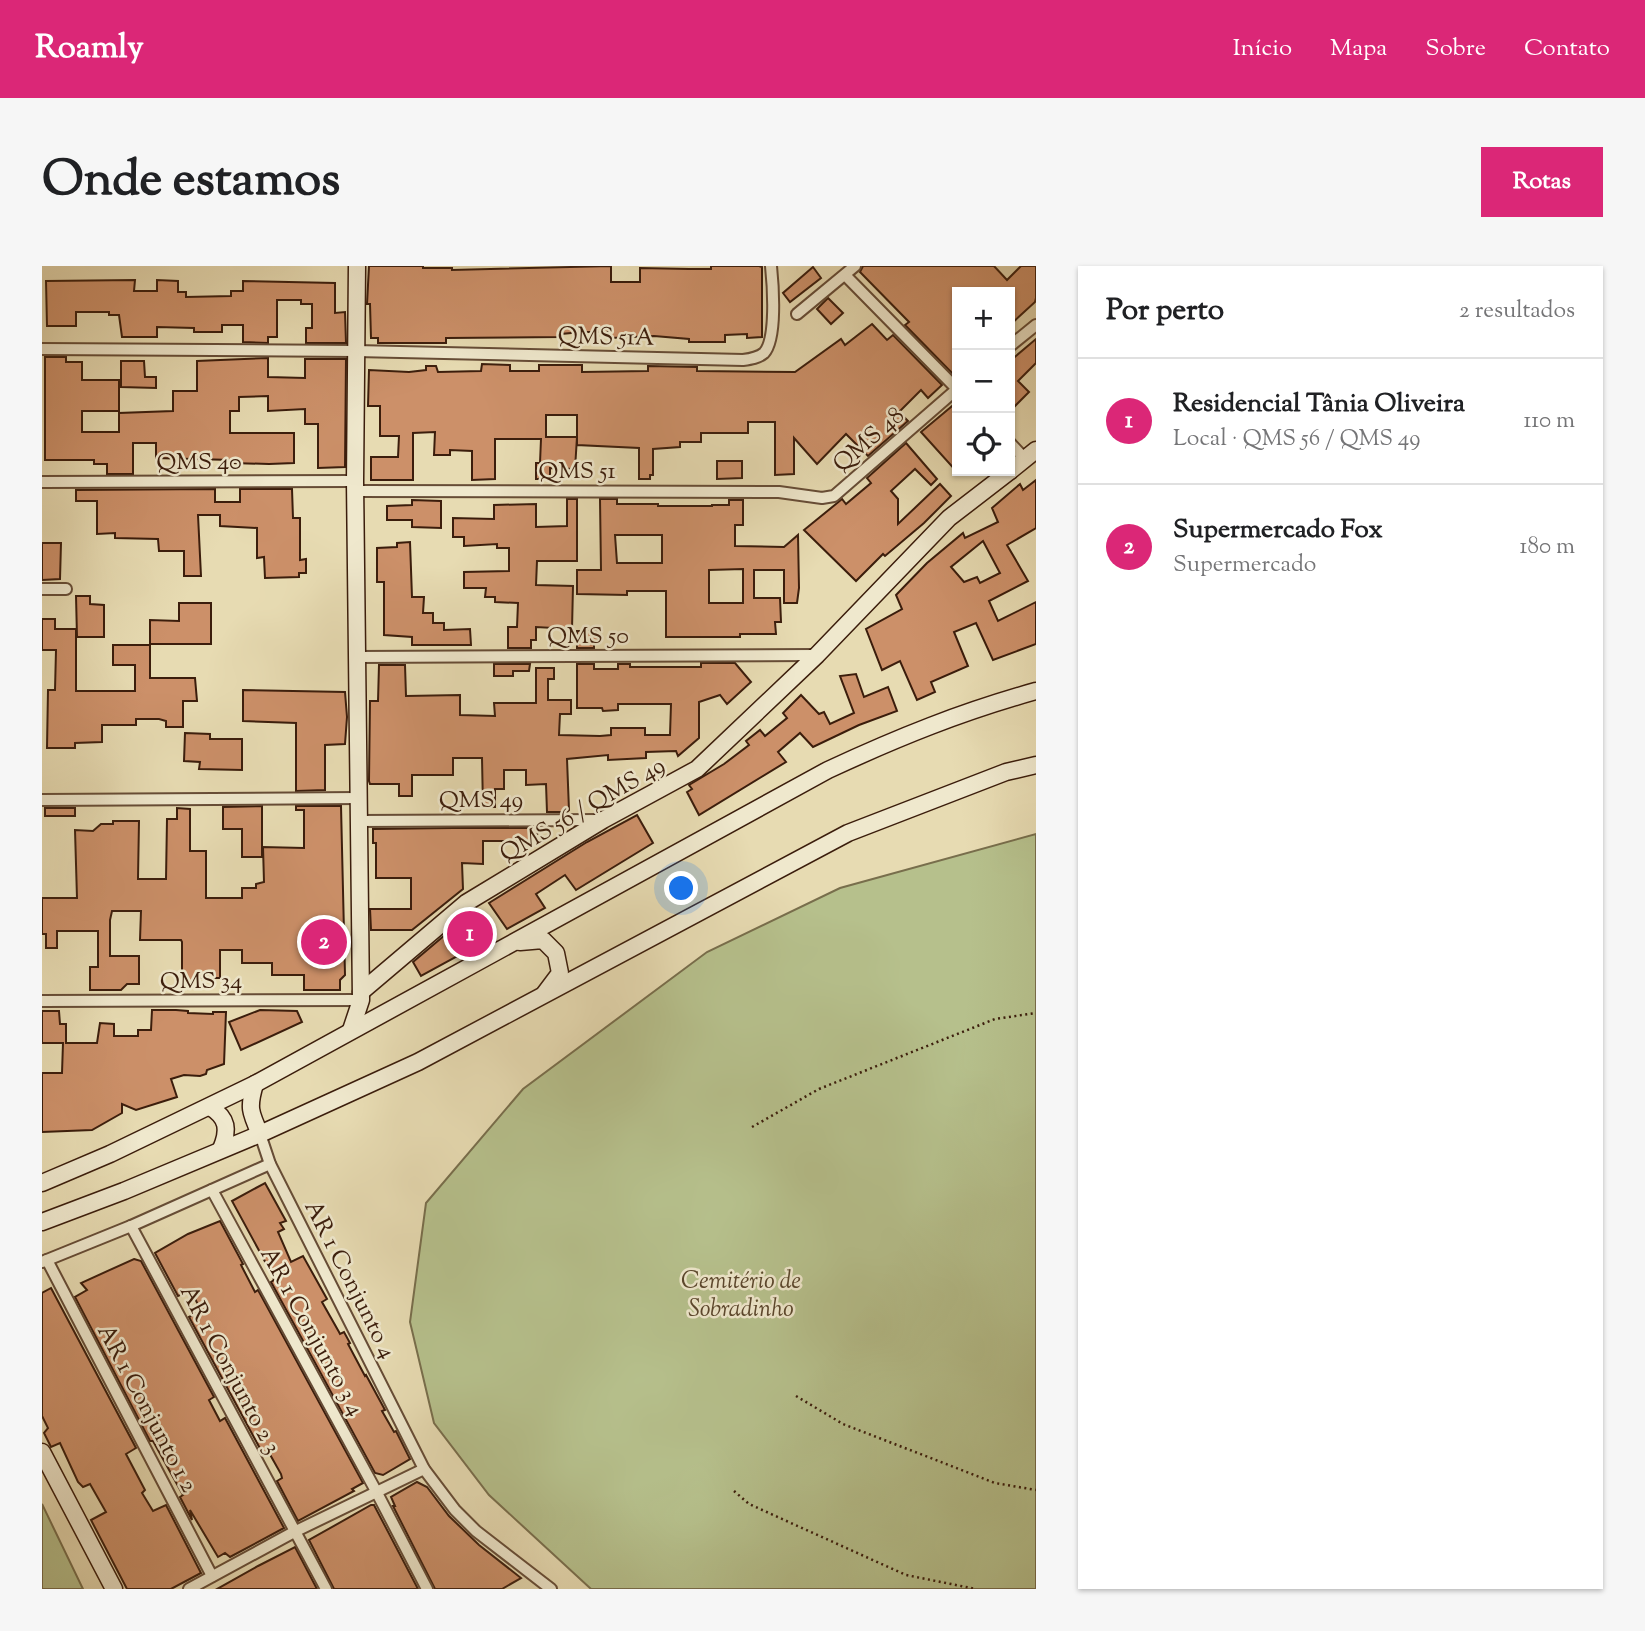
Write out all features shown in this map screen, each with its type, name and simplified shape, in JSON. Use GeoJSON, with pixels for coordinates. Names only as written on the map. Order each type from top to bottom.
{"type":"FeatureCollection","features":[{"type":"Feature","properties":{"kind":"main road"},"geometry":{"type":"LineString","coordinates":[[351,1030],[361,996],[356,486],[357,266]]}},
{"type":"Feature","properties":{"kind":"main road","name":"QMS 56 / QMS 49"},"geometry":{"type":"LineString","coordinates":[[1015,467],[1030,454]]}},
{"type":"Feature","properties":{"kind":"main road","name":"QMS 56 / QMS 49"},"geometry":{"type":"LineString","coordinates":[[361,996],[466,903],[603,820],[697,769],[817,655],[949,518],[1004,476]]}},
{"type":"Feature","properties":{"kind":"main road"},"geometry":{"type":"LineString","coordinates":[[42,1183],[110,1154],[255,1084],[828,770],[900,736],[974,708],[1036,691]]}},
{"type":"Feature","properties":{"kind":"main road"},"geometry":{"type":"LineString","coordinates":[[42,1222],[260,1134],[418,1062],[848,833],[1006,772],[1036,765]]}},
{"type":"Feature","properties":{"kind":"main road"},"geometry":{"type":"LineString","coordinates":[[511,943],[543,940],[556,953],[559,974],[542,998]]}},
{"type":"Feature","properties":{"kind":"main road"},"geometry":{"type":"LineString","coordinates":[[361,996],[394,1007]]}},
{"type":"Feature","properties":{"kind":"main road"},"geometry":{"type":"LineString","coordinates":[[255,1084],[250,1101],[251,1114],[260,1134]]}},
{"type":"Feature","properties":{"kind":"main road"},"geometry":{"type":"LineString","coordinates":[[210,1107],[224,1118],[226,1125],[227,1134],[221,1149]]}},
{"type":"Feature","properties":{"kind":"main road"},"geometry":{"type":"LineString","coordinates":[[42,1452],[114,1589]]}},
{"type":"Feature","properties":{"kind":"street","name":"QMS 51A"},"geometry":{"type":"LineString","coordinates":[[356,351],[757,358],[765,352],[771,340],[771,266]]}},
{"type":"Feature","properties":{"kind":"street"},"geometry":{"type":"LineString","coordinates":[[797,314],[855,266]]}},
{"type":"Feature","properties":{"kind":"street"},"geometry":{"type":"LineString","coordinates":[[845,275],[952,384]]}},
{"type":"Feature","properties":{"kind":"street"},"geometry":{"type":"LineString","coordinates":[[1015,342],[1036,325]]}},
{"type":"Feature","properties":{"kind":"street"},"geometry":{"type":"LineString","coordinates":[[42,349],[356,351]]}},
{"type":"Feature","properties":{"kind":"street","name":"QMS 48"},"geometry":{"type":"LineString","coordinates":[[797,494],[822,498],[834,496],[952,393]]}},
{"type":"Feature","properties":{"kind":"street","name":"QMS 40"},"geometry":{"type":"LineString","coordinates":[[42,482],[356,486]]}},
{"type":"Feature","properties":{"kind":"street","name":"QMS 51"},"geometry":{"type":"LineString","coordinates":[[356,486],[765,491],[797,494]]}},
{"type":"Feature","properties":{"kind":"street"},"geometry":{"type":"LineString","coordinates":[[42,589],[66,589]]}},
{"type":"Feature","properties":{"kind":"street","name":"QMS 50"},"geometry":{"type":"LineString","coordinates":[[358,657],[817,655]]}},
{"type":"Feature","properties":{"kind":"street"},"geometry":{"type":"LineString","coordinates":[[42,800],[359,798]]}},
{"type":"Feature","properties":{"kind":"street","name":"QMS 49"},"geometry":{"type":"LineString","coordinates":[[359,821],[603,820]]}},
{"type":"Feature","properties":{"kind":"street","name":"QMS 34"},"geometry":{"type":"LineString","coordinates":[[42,1001],[361,996]]}},
{"type":"Feature","properties":{"kind":"street","name":"AR 1 Conjunto 4"},"geometry":{"type":"LineString","coordinates":[[260,1134],[270,1164],[424,1469],[455,1510],[476,1531],[551,1589]]}},
{"type":"Feature","properties":{"kind":"street"},"geometry":{"type":"LineString","coordinates":[[44,1261],[131,1226],[270,1164]]}},
{"type":"Feature","properties":{"kind":"street","name":"AR 1 Conjunto 3 4"},"geometry":{"type":"LineString","coordinates":[[212,1190],[427,1589]]}},
{"type":"Feature","properties":{"kind":"street","name":"AR 1 Conjunto 2 3"},"geometry":{"type":"LineString","coordinates":[[131,1226],[326,1589]]}},
{"type":"Feature","properties":{"kind":"street","name":"AR 1 Conjunto 1 2"},"geometry":{"type":"LineString","coordinates":[[44,1261],[212,1576]]}},
{"type":"Feature","properties":{"kind":"street"},"geometry":{"type":"LineString","coordinates":[[189,1589],[295,1532],[424,1469]]}},
{"type":"Feature","properties":{"kind":"path"},"geometry":{"type":"LineString","coordinates":[[752,1126],[831,1084],[995,1019],[1036,1013]]}},
{"type":"Feature","properties":{"kind":"path"},"geometry":{"type":"LineString","coordinates":[[796,1396],[843,1424],[995,1483],[1036,1490]]}},
{"type":"Feature","properties":{"kind":"path"},"geometry":{"type":"LineString","coordinates":[[734,1491],[749,1504],[906,1574],[976,1589]]}},
{"type":"Feature","properties":{"kind":"green space","name":"Cemitério de Sobradinho"},"geometry":{"type":"Polygon","coordinates":[[[1036,834],[1036,1589],[591,1589],[489,1495],[434,1423],[410,1322],[426,1203],[523,1089],[707,952],[840,888],[1036,834]]]}},
{"type":"Feature","properties":{"kind":"green space"},"geometry":{"type":"Polygon","coordinates":[[[42,1504],[83,1589],[42,1589],[42,1504]]]}},
{"type":"Feature","properties":{"kind":"building"},"geometry":{"type":"Polygon","coordinates":[[[369,266],[423,266],[452,270],[611,266],[611,282],[640,282],[640,268],[711,269],[711,266],[759,266],[762,267],[762,337],[747,338],[747,334],[725,335],[725,342],[689,342],[689,339],[654,336],[611,338],[611,332],[582,332],[561,334],[561,337],[446,338],[446,343],[378,343],[378,338],[371,338],[370,304],[367,304],[369,266]]]}},
{"type":"Feature","properties":{"kind":"building"},"geometry":{"type":"Polygon","coordinates":[[[863,266],[994,266],[1007,280],[1021,266],[1036,266],[1036,298],[1015,320],[1015,287],[952,287],[952,373],[905,325],[909,322],[860,272],[863,266]]]}},
{"type":"Feature","properties":{"kind":"building"},"geometry":{"type":"Polygon","coordinates":[[[813,267],[821,278],[790,302],[783,293],[813,267]]]}},
{"type":"Feature","properties":{"kind":"building"},"geometry":{"type":"Polygon","coordinates":[[[135,280],[134,291],[157,291],[157,280],[178,281],[178,292],[186,292],[186,297],[231,296],[231,291],[243,291],[243,281],[335,283],[335,313],[345,312],[346,343],[306,343],[306,328],[312,328],[312,304],[301,304],[301,300],[277,300],[277,337],[268,337],[268,343],[243,342],[243,325],[222,325],[222,332],[194,332],[194,328],[157,327],[157,337],[122,337],[119,315],[109,315],[109,312],[76,312],[76,326],[47,326],[46,281],[135,280]]]}},
{"type":"Feature","properties":{"kind":"building"},"geometry":{"type":"Polygon","coordinates":[[[828,298],[843,313],[831,324],[817,309],[828,298]]]}},
{"type":"Feature","properties":{"kind":"building"},"geometry":{"type":"Polygon","coordinates":[[[872,324],[887,340],[893,335],[942,385],[928,398],[921,390],[899,412],[908,421],[868,456],[846,434],[817,464],[794,438],[794,474],[775,475],[775,422],[748,422],[748,433],[701,433],[701,442],[680,442],[680,447],[653,449],[653,475],[650,475],[650,479],[639,479],[639,448],[577,445],[577,437],[575,469],[550,468],[550,479],[536,479],[541,439],[495,439],[495,479],[472,480],[472,451],[450,450],[450,455],[434,455],[435,432],[413,433],[413,480],[371,480],[371,457],[398,457],[399,436],[380,436],[380,406],[368,406],[369,370],[409,372],[426,370],[426,366],[436,366],[438,372],[481,371],[482,364],[510,365],[510,371],[539,371],[539,365],[582,365],[582,372],[648,371],[648,366],[697,367],[697,371],[795,372],[841,339],[845,345],[872,324]],[[546,415],[546,437],[577,437],[577,415],[546,415]]]}},
{"type":"Feature","properties":{"kind":"building"},"geometry":{"type":"Polygon","coordinates":[[[1036,339],[1036,363],[1018,381],[1029,392],[1015,406],[1015,357],[1036,339]]]}},
{"type":"Feature","properties":{"kind":"building"},"geometry":{"type":"Polygon","coordinates":[[[45,357],[66,357],[66,362],[82,362],[82,380],[119,380],[119,411],[82,411],[82,432],[119,432],[119,413],[173,411],[173,391],[197,391],[197,361],[268,358],[268,377],[305,378],[305,359],[346,359],[345,467],[318,468],[318,424],[305,424],[305,409],[268,411],[268,396],[239,397],[239,411],[230,411],[230,433],[294,433],[294,463],[232,463],[232,460],[156,458],[156,443],[133,443],[133,474],[107,474],[107,464],[94,464],[94,460],[45,460],[45,357]]]}},
{"type":"Feature","properties":{"kind":"building"},"geometry":{"type":"Polygon","coordinates":[[[121,361],[144,361],[145,377],[156,377],[156,388],[121,387],[121,361]]]}},
{"type":"Feature","properties":{"kind":"building"},"geometry":{"type":"Polygon","coordinates":[[[952,406],[952,466],[921,432],[952,406]]]}},
{"type":"Feature","properties":{"kind":"building"},"geometry":{"type":"Polygon","coordinates":[[[906,443],[937,479],[931,485],[915,469],[891,491],[898,499],[898,524],[940,484],[951,496],[924,523],[885,556],[883,554],[856,581],[804,530],[842,499],[846,504],[871,483],[867,478],[906,443]]]}},
{"type":"Feature","properties":{"kind":"building"},"geometry":{"type":"Polygon","coordinates":[[[717,461],[742,461],[742,478],[717,479],[717,461]]]}},
{"type":"Feature","properties":{"kind":"building"},"geometry":{"type":"Polygon","coordinates":[[[1036,480],[1036,528],[1007,545],[1028,581],[989,601],[998,621],[1036,602],[1036,644],[993,660],[976,623],[954,632],[968,666],[931,682],[935,692],[917,700],[900,661],[882,670],[866,629],[902,609],[896,595],[927,563],[963,533],[965,538],[998,522],[992,508],[1020,484],[1023,490],[1036,480]],[[983,541],[951,567],[964,582],[977,577],[980,583],[1000,573],[983,541]]]}},
{"type":"Feature","properties":{"kind":"building"},"geometry":{"type":"Polygon","coordinates":[[[215,489],[215,502],[240,502],[240,489],[292,489],[293,518],[300,518],[300,560],[306,559],[306,573],[299,573],[299,577],[265,578],[264,557],[257,558],[257,528],[220,526],[220,515],[198,515],[201,576],[184,576],[184,551],[159,551],[158,539],[115,538],[115,533],[97,534],[97,501],[76,501],[76,490],[215,489]]]}},
{"type":"Feature","properties":{"kind":"building"},"geometry":{"type":"Polygon","coordinates":[[[567,499],[577,499],[577,561],[537,561],[536,585],[573,586],[572,629],[536,627],[536,640],[531,640],[531,648],[508,648],[508,627],[517,627],[518,603],[495,602],[495,597],[485,597],[486,588],[464,588],[464,572],[509,571],[509,548],[497,548],[497,544],[464,546],[464,537],[453,537],[453,518],[494,519],[494,505],[536,504],[536,527],[567,526],[567,499]]]}},
{"type":"Feature","properties":{"kind":"building"},"geometry":{"type":"Polygon","coordinates":[[[600,499],[617,499],[617,504],[658,506],[729,505],[729,500],[743,500],[743,525],[735,525],[735,546],[784,547],[798,535],[797,603],[784,603],[784,570],[754,570],[754,598],[780,598],[781,622],[775,622],[776,634],[666,637],[666,591],[627,591],[627,595],[577,594],[577,570],[601,570],[600,499]],[[615,535],[617,563],[662,563],[662,535],[615,535]],[[743,569],[709,570],[709,603],[743,603],[743,569]]]}},
{"type":"Feature","properties":{"kind":"building"},"geometry":{"type":"Polygon","coordinates":[[[412,500],[441,501],[441,528],[412,527],[412,520],[387,520],[387,506],[412,505],[412,500]]]}},
{"type":"Feature","properties":{"kind":"building"},"geometry":{"type":"Polygon","coordinates":[[[410,542],[412,597],[424,597],[423,613],[433,613],[433,623],[444,623],[444,630],[470,629],[471,645],[412,645],[412,637],[384,635],[384,582],[377,582],[377,548],[397,547],[397,543],[410,542]]]}},
{"type":"Feature","properties":{"kind":"building"},"geometry":{"type":"Polygon","coordinates":[[[42,543],[61,543],[60,579],[42,580],[42,543]]]}},
{"type":"Feature","properties":{"kind":"building"},"geometry":{"type":"Polygon","coordinates":[[[76,596],[90,596],[90,604],[104,605],[104,637],[77,637],[76,596]]]}},
{"type":"Feature","properties":{"kind":"building"},"geometry":{"type":"Polygon","coordinates":[[[179,603],[211,603],[211,644],[150,644],[150,620],[179,621],[179,603]]]}},
{"type":"Feature","properties":{"kind":"building"},"geometry":{"type":"Polygon","coordinates":[[[42,619],[55,619],[55,629],[76,629],[76,691],[135,691],[135,665],[113,665],[113,645],[150,645],[150,678],[195,678],[197,701],[183,701],[183,727],[166,727],[166,721],[159,719],[136,719],[136,725],[102,725],[102,742],[75,743],[75,748],[47,748],[48,690],[55,690],[56,650],[42,650],[42,619]]]}},
{"type":"Feature","properties":{"kind":"building"},"geometry":{"type":"Polygon","coordinates":[[[577,631],[598,631],[598,644],[594,644],[594,648],[577,648],[577,631]]]}},
{"type":"Feature","properties":{"kind":"building"},"geometry":{"type":"Polygon","coordinates":[[[701,663],[735,663],[751,682],[727,704],[720,695],[699,702],[699,738],[678,756],[676,751],[646,752],[646,758],[608,760],[608,755],[567,759],[567,812],[547,812],[546,784],[526,785],[526,770],[504,770],[504,789],[495,789],[495,807],[483,807],[482,758],[453,758],[453,775],[412,775],[412,796],[399,796],[399,784],[370,784],[370,701],[378,701],[379,665],[405,665],[406,696],[460,695],[460,715],[495,716],[494,703],[536,703],[536,668],[554,668],[554,679],[548,679],[548,700],[571,700],[571,714],[560,714],[559,735],[600,736],[611,735],[611,728],[645,728],[645,735],[670,735],[671,704],[618,704],[618,710],[603,711],[602,708],[577,708],[577,664],[594,664],[594,669],[618,669],[618,664],[630,664],[630,667],[701,667],[701,663]]]}},
{"type":"Feature","properties":{"kind":"building"},"geometry":{"type":"Polygon","coordinates":[[[494,664],[530,664],[529,671],[513,671],[513,676],[494,676],[494,664]]]}},
{"type":"Feature","properties":{"kind":"building"},"geometry":{"type":"Polygon","coordinates":[[[856,674],[864,697],[888,687],[897,711],[859,725],[813,747],[800,733],[778,752],[786,762],[699,815],[687,792],[692,789],[689,785],[749,745],[746,741],[760,730],[765,736],[787,718],[783,713],[801,695],[819,714],[824,712],[830,724],[854,713],[840,676],[856,674]]]}},
{"type":"Feature","properties":{"kind":"building"},"geometry":{"type":"Polygon","coordinates":[[[243,690],[345,692],[345,744],[325,745],[325,790],[296,791],[296,723],[243,721],[243,690]]]}},
{"type":"Feature","properties":{"kind":"building"},"geometry":{"type":"Polygon","coordinates":[[[185,733],[210,734],[210,739],[242,739],[242,770],[199,769],[200,762],[184,761],[185,733]]]}},
{"type":"Feature","properties":{"kind":"building"},"geometry":{"type":"Polygon","coordinates":[[[262,806],[262,857],[242,857],[242,829],[223,829],[223,807],[262,806]]]}},
{"type":"Feature","properties":{"kind":"building"},"geometry":{"type":"Polygon","coordinates":[[[296,806],[341,806],[345,975],[340,980],[340,990],[304,990],[304,975],[272,975],[272,963],[242,963],[242,950],[220,950],[220,978],[196,978],[196,984],[182,984],[181,940],[140,940],[141,911],[112,911],[110,920],[110,956],[139,956],[139,984],[127,984],[121,990],[90,990],[90,967],[98,967],[98,931],[57,931],[57,948],[46,948],[46,934],[42,934],[42,898],[77,898],[75,830],[93,831],[101,824],[113,824],[113,821],[139,821],[138,879],[166,879],[167,819],[177,819],[177,808],[190,809],[190,851],[206,851],[206,898],[242,898],[242,888],[256,888],[256,884],[264,882],[263,847],[304,848],[304,810],[296,810],[296,806]]]}},
{"type":"Feature","properties":{"kind":"building"},"geometry":{"type":"Polygon","coordinates":[[[45,808],[75,808],[75,816],[45,816],[45,808]]]}},
{"type":"Feature","properties":{"kind":"building"},"geometry":{"type":"Polygon","coordinates":[[[637,815],[653,843],[576,890],[565,875],[536,894],[545,908],[507,929],[489,903],[587,842],[637,815]]]}},
{"type":"Feature","properties":{"kind":"building"},"geometry":{"type":"Polygon","coordinates":[[[545,828],[517,849],[517,841],[483,841],[483,864],[462,863],[463,889],[412,930],[371,930],[370,909],[411,909],[411,878],[376,878],[376,843],[373,843],[373,829],[545,828]]]}},
{"type":"Feature","properties":{"kind":"building"},"geometry":{"type":"Polygon","coordinates":[[[471,916],[487,940],[421,976],[413,962],[471,916]]]}},
{"type":"Feature","properties":{"kind":"building"},"geometry":{"type":"Polygon","coordinates":[[[152,1010],[213,1014],[226,1012],[224,1064],[207,1070],[206,1074],[200,1076],[184,1075],[171,1079],[177,1097],[136,1110],[122,1104],[122,1113],[92,1130],[42,1132],[42,1073],[62,1073],[63,1043],[42,1043],[42,1011],[59,1011],[60,1024],[66,1024],[66,1043],[97,1043],[100,1023],[114,1024],[114,1036],[138,1036],[138,1030],[151,1030],[152,1010]]]}},
{"type":"Feature","properties":{"kind":"building"},"geometry":{"type":"Polygon","coordinates":[[[260,1010],[297,1011],[302,1022],[241,1050],[229,1022],[260,1010]]]}},
{"type":"Feature","properties":{"kind":"building"},"geometry":{"type":"Polygon","coordinates":[[[265,1183],[286,1221],[280,1223],[284,1229],[278,1232],[291,1262],[303,1256],[327,1299],[322,1302],[340,1334],[344,1332],[385,1410],[382,1411],[410,1459],[383,1475],[375,1473],[271,1282],[274,1280],[268,1267],[232,1201],[265,1183]]]}},
{"type":"Feature","properties":{"kind":"building"},"geometry":{"type":"Polygon","coordinates":[[[220,1221],[255,1292],[258,1290],[363,1483],[352,1489],[354,1491],[298,1521],[277,1481],[282,1478],[281,1474],[268,1451],[263,1454],[189,1317],[201,1311],[191,1290],[178,1296],[155,1253],[188,1234],[220,1221]]]}},
{"type":"Feature","properties":{"kind":"building"},"geometry":{"type":"Polygon","coordinates":[[[134,1259],[141,1261],[214,1397],[209,1400],[220,1421],[225,1418],[284,1528],[230,1557],[225,1553],[218,1557],[190,1510],[192,1520],[180,1497],[183,1495],[153,1441],[150,1441],[75,1297],[87,1290],[81,1283],[134,1259]]]}},
{"type":"Feature","properties":{"kind":"building"},"geometry":{"type":"Polygon","coordinates":[[[51,1288],[136,1448],[126,1454],[145,1490],[142,1493],[153,1511],[166,1505],[201,1573],[171,1589],[127,1589],[91,1520],[106,1512],[90,1484],[83,1487],[78,1482],[60,1443],[51,1447],[44,1433],[48,1428],[42,1416],[42,1293],[51,1288]]]}},
{"type":"Feature","properties":{"kind":"building"},"geometry":{"type":"Polygon","coordinates":[[[417,1482],[427,1487],[449,1516],[479,1545],[521,1578],[502,1589],[435,1589],[391,1497],[417,1482]]]}},
{"type":"Feature","properties":{"kind":"building"},"geometry":{"type":"Polygon","coordinates":[[[374,1505],[418,1589],[334,1589],[309,1540],[374,1505]]]}},
{"type":"Feature","properties":{"kind":"building"},"geometry":{"type":"Polygon","coordinates":[[[295,1547],[317,1589],[217,1589],[258,1566],[295,1547]]]}},
{"type":"Feature","properties":{"kind":"place","name":"Residencial Tânia Oliveira"},"geometry":{"type":"Point","coordinates":[470,934]}},
{"type":"Feature","properties":{"kind":"place","name":"Supermercado Fox"},"geometry":{"type":"Point","coordinates":[324,942]}}]}
